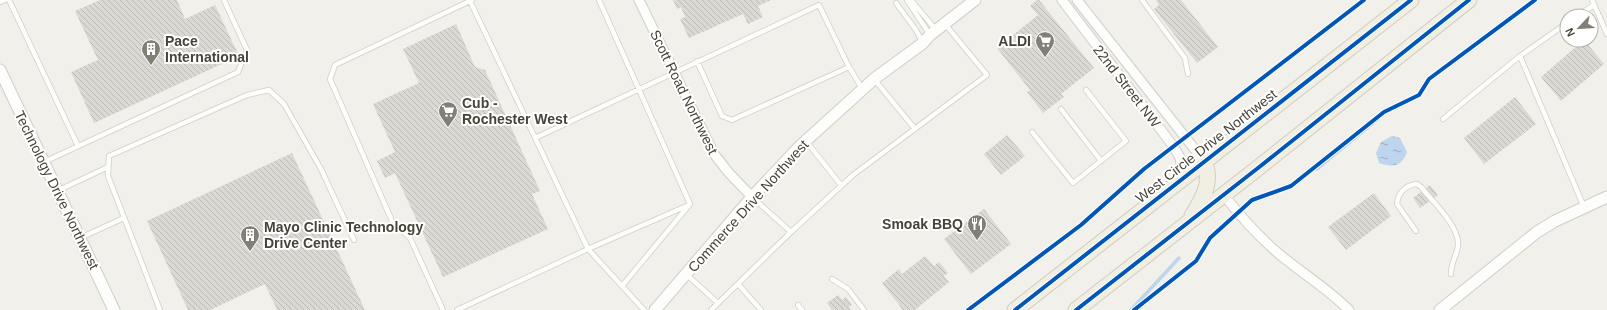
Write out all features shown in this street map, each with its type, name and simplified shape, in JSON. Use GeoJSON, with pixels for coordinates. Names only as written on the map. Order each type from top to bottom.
{"type":"FeatureCollection","features":[{"type":"Feature","properties":{"kind":"main road","name":"West Circle Drive Northwest"},"geometry":{"type":"LineString","coordinates":[[1015,310],[1411,0]]}},
{"type":"Feature","properties":{"kind":"main road"},"geometry":{"type":"LineString","coordinates":[[1076,310],[1224,195],[1469,0]]}},
{"type":"Feature","properties":{"kind":"main road"},"geometry":{"type":"LineString","coordinates":[[1189,222],[1206,188],[1208,170],[1204,161]]}},
{"type":"Feature","properties":{"kind":"street","name":"Scott Road Northwest"},"geometry":{"type":"LineString","coordinates":[[639,0],[714,154],[729,174],[752,197]]}},
{"type":"Feature","properties":{"kind":"street","name":"Commerce Drive Northwest"},"geometry":{"type":"LineString","coordinates":[[654,310],[752,197],[806,141],[874,79],[975,0]]}},
{"type":"Feature","properties":{"kind":"street","name":"22nd Street NW"},"geometry":{"type":"LineString","coordinates":[[1062,0],[1174,147],[1180,158],[1184,177]]}},
{"type":"Feature","properties":{"kind":"street","name":"22nd Street NW"},"geometry":{"type":"LineString","coordinates":[[1077,0],[1204,161]]}},
{"type":"Feature","properties":{"kind":"street","name":"Technology Drive Northwest"},"geometry":{"type":"LineString","coordinates":[[0,70],[114,310]]}},
{"type":"Feature","properties":{"kind":"street"},"geometry":{"type":"LineString","coordinates":[[1224,195],[1241,216],[1279,254],[1338,299],[1349,310]]}},
{"type":"Feature","properties":{"kind":"street"},"geometry":{"type":"LineString","coordinates":[[1440,310],[1537,232],[1555,221],[1607,197]]}},
{"type":"Feature","properties":{"kind":"lane"},"geometry":{"type":"LineString","coordinates":[[0,2],[5,0]]}},
{"type":"Feature","properties":{"kind":"lane"},"geometry":{"type":"LineString","coordinates":[[9,0],[78,146]]}},
{"type":"Feature","properties":{"kind":"lane"},"geometry":{"type":"LineString","coordinates":[[44,162],[238,72],[247,50],[224,0]]}},
{"type":"Feature","properties":{"kind":"lane"},"geometry":{"type":"LineString","coordinates":[[599,0],[690,204]]}},
{"type":"Feature","properties":{"kind":"lane"},"geometry":{"type":"LineString","coordinates":[[712,310],[841,185],[987,75],[934,33],[907,0]]}},
{"type":"Feature","properties":{"kind":"lane"},"geometry":{"type":"LineString","coordinates":[[911,0],[934,33]]}},
{"type":"Feature","properties":{"kind":"lane"},"geometry":{"type":"LineString","coordinates":[[1142,0],[1185,58],[1188,74]]}},
{"type":"Feature","properties":{"kind":"lane"},"geometry":{"type":"LineString","coordinates":[[443,310],[410,238],[392,221],[330,79],[335,65],[471,1],[588,249],[644,310]]}},
{"type":"Feature","properties":{"kind":"lane"},"geometry":{"type":"LineString","coordinates":[[1593,2],[1607,34]]}},
{"type":"Feature","properties":{"kind":"lane"},"geometry":{"type":"LineString","coordinates":[[896,3],[916,30],[934,33]]}},
{"type":"Feature","properties":{"kind":"lane"},"geometry":{"type":"LineString","coordinates":[[535,138],[819,5],[849,67],[863,90]]}},
{"type":"Feature","properties":{"kind":"lane"},"geometry":{"type":"LineString","coordinates":[[1443,119],[1520,56],[1559,29]]}},
{"type":"Feature","properties":{"kind":"lane"},"geometry":{"type":"LineString","coordinates":[[1520,56],[1584,208]]}},
{"type":"Feature","properties":{"kind":"lane"},"geometry":{"type":"LineString","coordinates":[[697,61],[722,116],[732,120],[849,67]]}},
{"type":"Feature","properties":{"kind":"lane"},"geometry":{"type":"LineString","coordinates":[[874,79],[915,129]]}},
{"type":"Feature","properties":{"kind":"lane"},"geometry":{"type":"LineString","coordinates":[[160,310],[108,176],[109,156],[247,95],[269,90],[284,104],[321,169],[354,240]]}},
{"type":"Feature","properties":{"kind":"lane"},"geometry":{"type":"LineString","coordinates":[[1032,132],[1073,183],[1126,141],[1086,90]]}},
{"type":"Feature","properties":{"kind":"lane"},"geometry":{"type":"LineString","coordinates":[[1061,109],[1101,161]]}},
{"type":"Feature","properties":{"kind":"lane"},"geometry":{"type":"LineString","coordinates":[[806,141],[841,185]]}},
{"type":"Feature","properties":{"kind":"lane"},"geometry":{"type":"LineString","coordinates":[[57,191],[108,167]]}},
{"type":"Feature","properties":{"kind":"lane"},"geometry":{"type":"LineString","coordinates":[[1416,232],[1397,204],[1398,197],[1403,190],[1410,185],[1417,184],[1455,229],[1458,246],[1451,263],[1451,274]]}},
{"type":"Feature","properties":{"kind":"lane"},"geometry":{"type":"LineString","coordinates":[[752,197],[791,232]]}},
{"type":"Feature","properties":{"kind":"lane"},"geometry":{"type":"LineString","coordinates":[[457,310],[588,249],[690,204]]}},
{"type":"Feature","properties":{"kind":"lane"},"geometry":{"type":"LineString","coordinates":[[622,286],[690,204]]}},
{"type":"Feature","properties":{"kind":"lane"},"geometry":{"type":"LineString","coordinates":[[80,238],[124,218]]}},
{"type":"Feature","properties":{"kind":"lane"},"geometry":{"type":"LineString","coordinates":[[686,274],[718,303]]}},
{"type":"Feature","properties":{"kind":"lane"},"geometry":{"type":"LineString","coordinates":[[832,279],[848,289],[864,310]]}},
{"type":"Feature","properties":{"kind":"lane"},"geometry":{"type":"LineString","coordinates":[[738,284],[761,310]]}},
{"type":"Feature","properties":{"kind":"lane"},"geometry":{"type":"LineString","coordinates":[[798,305],[802,310]]}},
{"type":"Feature","properties":{"kind":"water"},"geometry":{"type":"Polygon","coordinates":[[[1392,136],[1400,138],[1407,152],[1405,157],[1396,165],[1379,163],[1376,153],[1381,142],[1392,136]]]}},
{"type":"Feature","properties":{"kind":"building","name":"Pace International"},"geometry":{"type":"Polygon","coordinates":[[[100,0],[177,0],[185,19],[215,5],[239,56],[94,123],[71,72],[98,60],[75,11],[100,0]]]}},
{"type":"Feature","properties":{"kind":"building"},"geometry":{"type":"Polygon","coordinates":[[[673,0],[771,0],[758,6],[763,17],[748,24],[743,14],[689,38],[680,19],[685,17],[681,7],[677,9],[673,0]]]}},
{"type":"Feature","properties":{"kind":"building","name":"ALDI"},"geometry":{"type":"Polygon","coordinates":[[[1039,0],[1094,68],[1061,94],[1064,97],[1043,113],[1027,92],[1030,90],[997,48],[1038,15],[1030,6],[1039,0]]]}},
{"type":"Feature","properties":{"kind":"building"},"geometry":{"type":"Polygon","coordinates":[[[1156,0],[1181,0],[1218,47],[1197,63],[1154,9],[1159,5],[1156,0]]]}},
{"type":"Feature","properties":{"kind":"building","name":"Cub - Rochester West"},"geometry":{"type":"Polygon","coordinates":[[[456,24],[475,67],[485,70],[540,191],[532,194],[548,229],[443,277],[395,173],[385,178],[377,161],[395,152],[373,104],[419,83],[403,49],[456,24]]]}},
{"type":"Feature","properties":{"kind":"building"},"geometry":{"type":"Polygon","coordinates":[[[1575,48],[1591,48],[1604,64],[1561,101],[1541,77],[1575,48]]]}},
{"type":"Feature","properties":{"kind":"building"},"geometry":{"type":"Polygon","coordinates":[[[1515,97],[1536,124],[1484,164],[1464,138],[1515,97]]]}},
{"type":"Feature","properties":{"kind":"building"},"geometry":{"type":"Polygon","coordinates":[[[1007,135],[1025,156],[1001,175],[984,154],[1007,135]]]}},
{"type":"Feature","properties":{"kind":"building","name":"Mayo Clinic Technology Drive Center"},"geometry":{"type":"Polygon","coordinates":[[[292,153],[365,310],[277,310],[265,284],[210,310],[188,310],[147,221],[292,153]]]}},
{"type":"Feature","properties":{"kind":"building"},"geometry":{"type":"Polygon","coordinates":[[[1430,185],[1438,195],[1420,208],[1413,198],[1430,185]]]}},
{"type":"Feature","properties":{"kind":"building"},"geometry":{"type":"Polygon","coordinates":[[[1374,193],[1391,216],[1346,250],[1328,227],[1374,193]]]}},
{"type":"Feature","properties":{"kind":"building","name":"Smoak BBQ"},"geometry":{"type":"Polygon","coordinates":[[[984,209],[1011,244],[971,274],[944,239],[984,209]]]}},
{"type":"Feature","properties":{"kind":"building"},"geometry":{"type":"Polygon","coordinates":[[[925,256],[934,266],[939,262],[948,273],[944,276],[949,282],[915,310],[903,310],[882,283],[899,269],[902,274],[925,256]]]}},
{"type":"Feature","properties":{"kind":"building"},"geometry":{"type":"Polygon","coordinates":[[[838,295],[842,300],[846,297],[852,305],[849,307],[851,310],[832,310],[827,303],[838,295]]]}},
{"type":"Feature","properties":{"kind":"waterway"},"geometry":{"type":"LineString","coordinates":[[1317,169],[1378,119]]}},
{"type":"Feature","properties":{"kind":"waterway"},"geometry":{"type":"LineString","coordinates":[[1131,310],[1179,258]]}},
{"type":"Feature","properties":{"kind":"cycle path"},"geometry":{"type":"LineString","coordinates":[[968,310],[1081,225],[1144,169],[1364,0]]}},
{"type":"Feature","properties":{"kind":"cycle path"},"geometry":{"type":"LineString","coordinates":[[1015,310],[1411,0]]}},
{"type":"Feature","properties":{"kind":"cycle path"},"geometry":{"type":"LineString","coordinates":[[1076,310],[1258,168],[1469,0]]}},
{"type":"Feature","properties":{"kind":"cycle path"},"geometry":{"type":"LineString","coordinates":[[1134,310],[1196,261],[1210,238],[1252,200],[1291,186],[1384,112],[1419,95],[1429,79],[1535,0]]}},
{"type":"Feature","properties":{"kind":"place","name":"ALDI"},"geometry":{"type":"Point","coordinates":[1045,58]}},
{"type":"Feature","properties":{"kind":"place","name":"Pace International"},"geometry":{"type":"Point","coordinates":[151,66]}},
{"type":"Feature","properties":{"kind":"place","name":"Cub - Rochester West"},"geometry":{"type":"Point","coordinates":[448,128]}},
{"type":"Feature","properties":{"kind":"place","name":"Smoak BBQ"},"geometry":{"type":"Point","coordinates":[977,241]}},
{"type":"Feature","properties":{"kind":"place","name":"Mayo Clinic Technology Drive Center"},"geometry":{"type":"Point","coordinates":[250,252]}}]}
